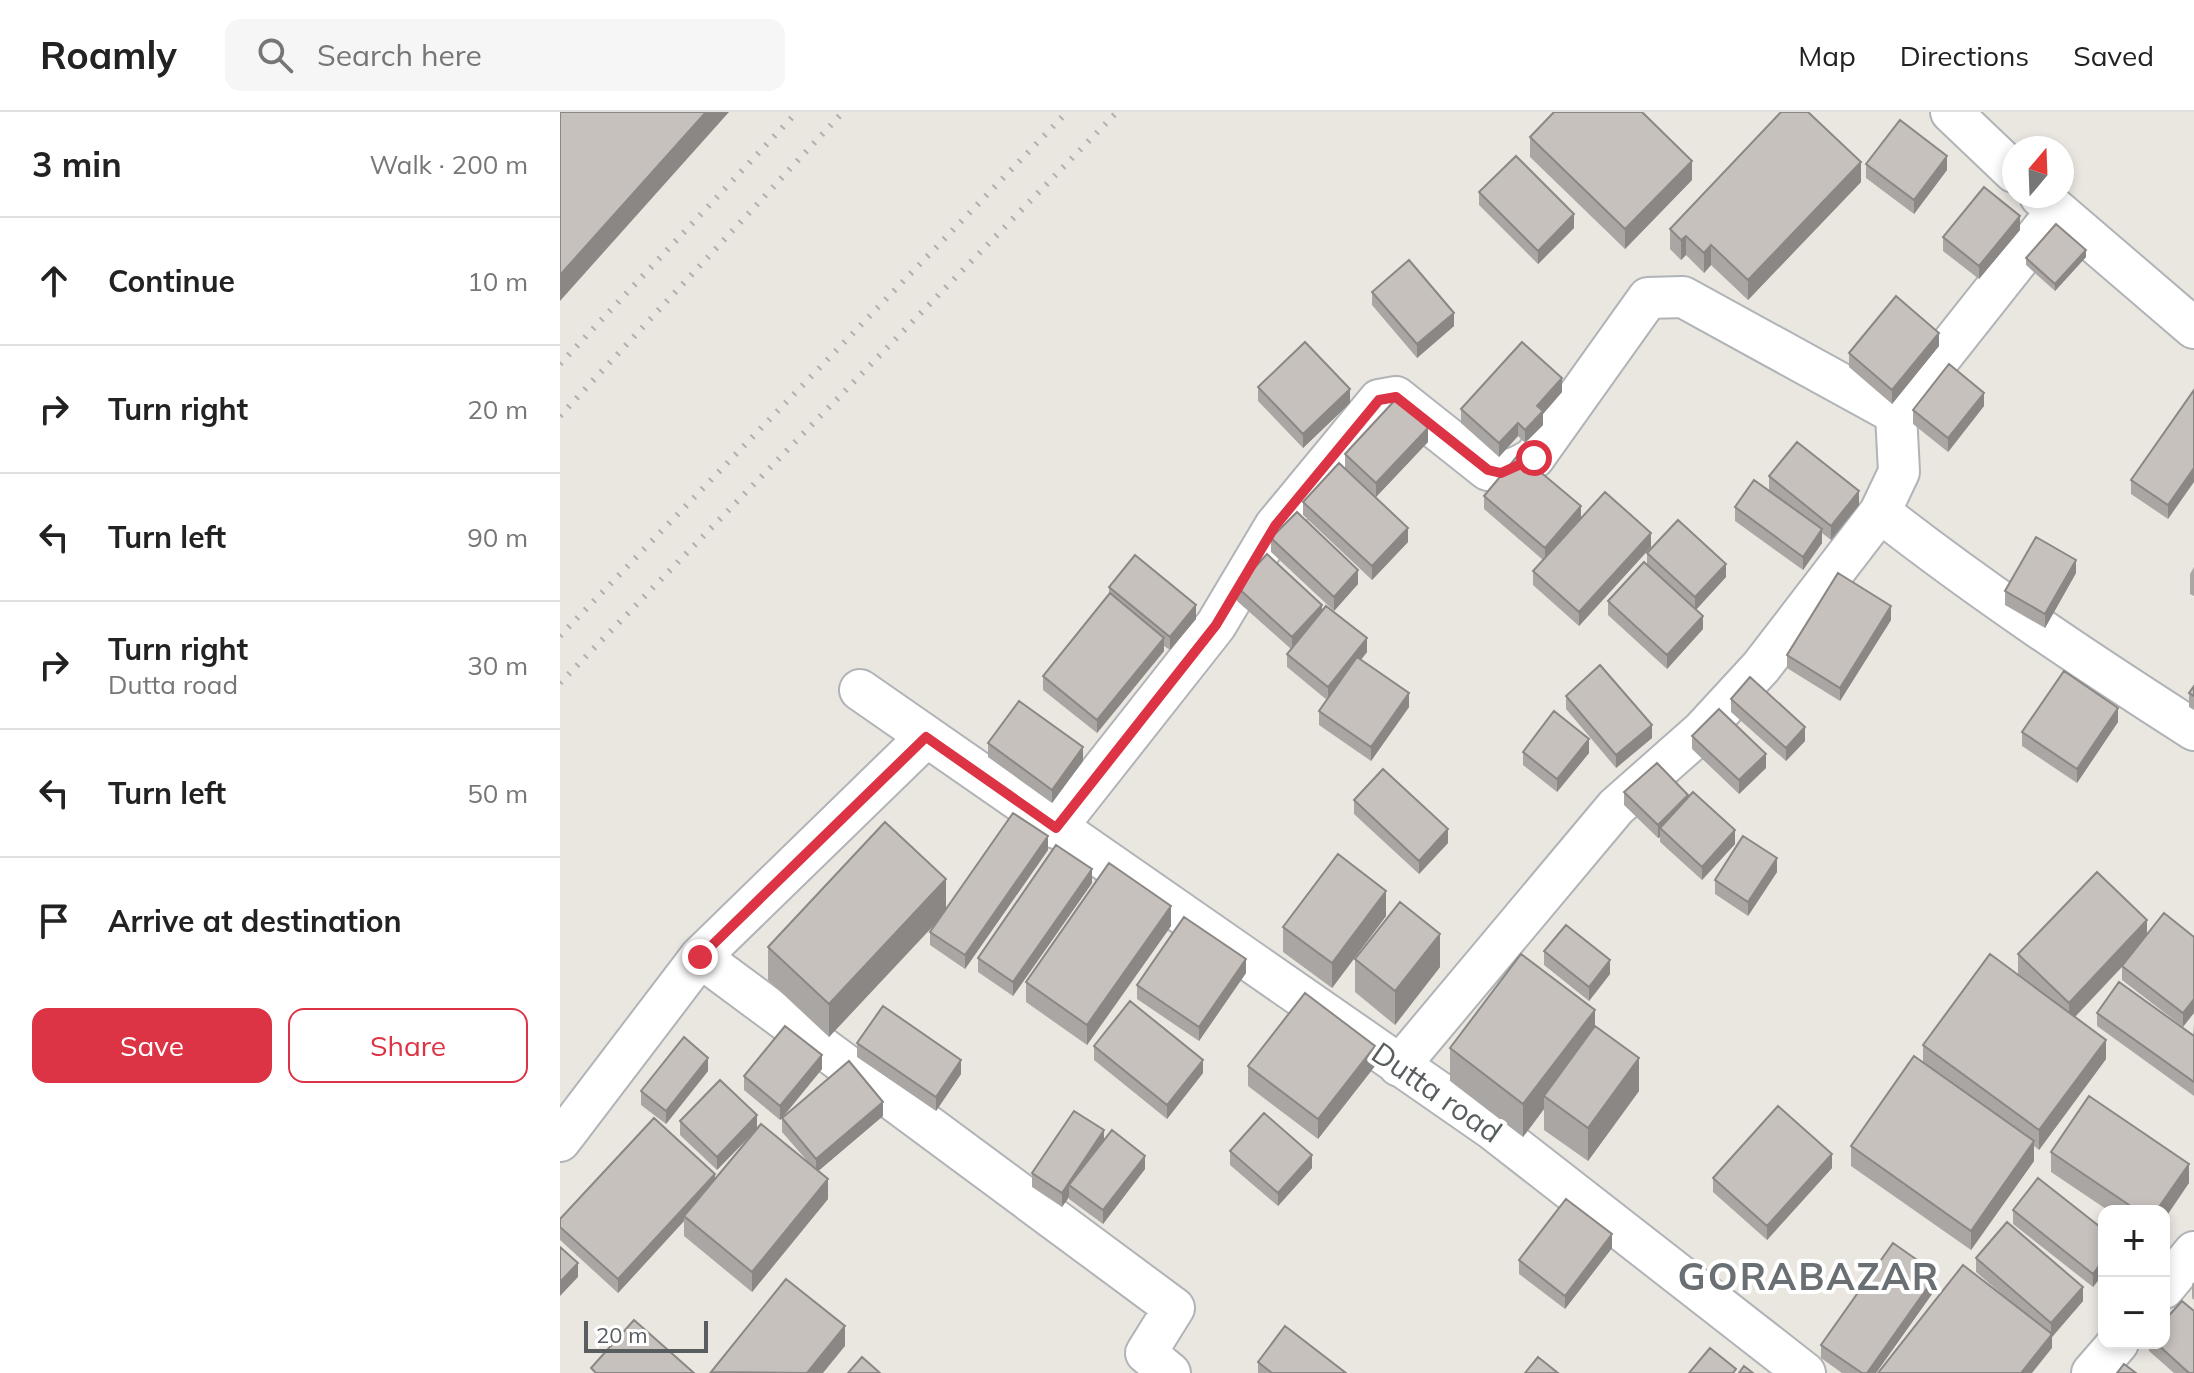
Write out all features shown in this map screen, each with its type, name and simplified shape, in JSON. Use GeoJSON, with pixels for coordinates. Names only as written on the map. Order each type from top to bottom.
{"type":"FeatureCollection","features":[{"type":"Feature","properties":{"kind":"street"},"geometry":{"type":"LineString","coordinates":[[1951,112],[2002,161]]}},
{"type":"Feature","properties":{"kind":"street"},"geometry":{"type":"LineString","coordinates":[[1399,1066],[1616,807],[1702,731],[1761,667],[1880,512],[1899,472],[1896,414],[2045,208]]}},
{"type":"Feature","properties":{"kind":"street"},"geometry":{"type":"LineString","coordinates":[[2053,208],[2194,328]]}},
{"type":"Feature","properties":{"kind":"street"},"geometry":{"type":"LineString","coordinates":[[1056,828],[1216,625],[1275,526],[1379,400],[1396,397],[1488,470],[1501,473],[1514,469],[1534,458],[1648,298],[1683,297],[1896,414]]}},
{"type":"Feature","properties":{"kind":"street"},"geometry":{"type":"LineString","coordinates":[[1880,512],[1952,568],[2067,649],[2194,730]]}},
{"type":"Feature","properties":{"kind":"street","name":"Dutta road"},"geometry":{"type":"LineString","coordinates":[[860,690],[1492,1129],[1805,1373]]}},
{"type":"Feature","properties":{"kind":"street"},"geometry":{"type":"LineString","coordinates":[[560,1141],[700,957],[926,737]]}},
{"type":"Feature","properties":{"kind":"street"},"geometry":{"type":"LineString","coordinates":[[700,957],[1174,1308],[1146,1353],[1170,1373]]}},
{"type":"Feature","properties":{"kind":"street"},"geometry":{"type":"LineString","coordinates":[[2170,1281],[2194,1252]]}},
{"type":"Feature","properties":{"kind":"street"},"geometry":{"type":"LineString","coordinates":[[2092,1373],[2113,1349]]}},
{"type":"Feature","properties":{"kind":"building"},"geometry":{"type":"Polygon","coordinates":[[[560,112],[706,112],[560,275],[560,112]]]}},
{"type":"Feature","properties":{"kind":"building"},"geometry":{"type":"Polygon","coordinates":[[[1554,112],[1642,112],[1692,161],[1625,229],[1530,137],[1554,112]]]}},
{"type":"Feature","properties":{"kind":"building"},"geometry":{"type":"Polygon","coordinates":[[[1781,112],[1808,112],[1861,162],[1748,280],[1711,245],[1704,253],[1686,236],[1681,240],[1670,229],[1781,112]]]}},
{"type":"Feature","properties":{"kind":"building"},"geometry":{"type":"Polygon","coordinates":[[[1900,120],[1947,156],[1914,200],[1866,164],[1900,120]]]}},
{"type":"Feature","properties":{"kind":"building"},"geometry":{"type":"Polygon","coordinates":[[[1516,156],[1574,214],[1538,251],[1479,192],[1516,156]]]}},
{"type":"Feature","properties":{"kind":"building"},"geometry":{"type":"Polygon","coordinates":[[[1984,187],[2002,202],[2002,208],[2010,208],[2020,216],[1979,266],[1943,237],[1984,187]]]}},
{"type":"Feature","properties":{"kind":"building"},"geometry":{"type":"Polygon","coordinates":[[[2056,224],[2086,250],[2055,284],[2026,258],[2056,224]]]}},
{"type":"Feature","properties":{"kind":"building"},"geometry":{"type":"Polygon","coordinates":[[[1409,260],[1454,313],[1417,344],[1372,292],[1409,260]]]}},
{"type":"Feature","properties":{"kind":"building"},"geometry":{"type":"Polygon","coordinates":[[[1896,296],[1939,333],[1892,390],[1849,353],[1896,296]]]}},
{"type":"Feature","properties":{"kind":"building"},"geometry":{"type":"Polygon","coordinates":[[[1305,342],[1350,389],[1303,434],[1258,387],[1305,342]]]}},
{"type":"Feature","properties":{"kind":"building"},"geometry":{"type":"Polygon","coordinates":[[[1522,342],[1562,378],[1537,406],[1543,411],[1525,430],[1518,423],[1499,443],[1461,409],[1522,342]]]}},
{"type":"Feature","properties":{"kind":"building"},"geometry":{"type":"Polygon","coordinates":[[[1949,364],[1984,393],[1948,438],[1913,410],[1949,364]]]}},
{"type":"Feature","properties":{"kind":"building"},"geometry":{"type":"Polygon","coordinates":[[[2194,390],[2194,468],[2168,505],[2131,480],[2194,390]]]}},
{"type":"Feature","properties":{"kind":"building"},"geometry":{"type":"Polygon","coordinates":[[[1396,399],[1428,428],[1376,483],[1345,454],[1396,399]]]}},
{"type":"Feature","properties":{"kind":"building"},"geometry":{"type":"Polygon","coordinates":[[[1797,442],[1859,491],[1831,526],[1769,476],[1797,442]]]}},
{"type":"Feature","properties":{"kind":"building"},"geometry":{"type":"Polygon","coordinates":[[[1519,454],[1581,506],[1545,548],[1484,496],[1519,454]]]}},
{"type":"Feature","properties":{"kind":"building"},"geometry":{"type":"Polygon","coordinates":[[[1339,463],[1408,528],[1372,566],[1303,502],[1339,463]]]}},
{"type":"Feature","properties":{"kind":"building"},"geometry":{"type":"Polygon","coordinates":[[[1754,480],[1822,529],[1803,557],[1735,507],[1754,480]]]}},
{"type":"Feature","properties":{"kind":"building"},"geometry":{"type":"Polygon","coordinates":[[[1605,492],[1651,533],[1579,612],[1533,571],[1605,492]]]}},
{"type":"Feature","properties":{"kind":"building"},"geometry":{"type":"Polygon","coordinates":[[[1297,512],[1358,570],[1334,597],[1271,538],[1297,512]]]}},
{"type":"Feature","properties":{"kind":"building"},"geometry":{"type":"Polygon","coordinates":[[[1678,520],[1726,564],[1695,597],[1647,553],[1678,520]]]}},
{"type":"Feature","properties":{"kind":"building"},"geometry":{"type":"Polygon","coordinates":[[[2036,537],[2076,560],[2045,614],[2005,591],[2036,537]]]}},
{"type":"Feature","properties":{"kind":"building"},"geometry":{"type":"Polygon","coordinates":[[[1267,554],[1322,605],[1292,637],[1237,587],[1267,554]]]}},
{"type":"Feature","properties":{"kind":"building"},"geometry":{"type":"Polygon","coordinates":[[[1135,555],[1196,605],[1170,637],[1109,587],[1135,555]]]}},
{"type":"Feature","properties":{"kind":"building"},"geometry":{"type":"Polygon","coordinates":[[[1644,562],[1703,616],[1667,655],[1608,601],[1644,562]]]}},
{"type":"Feature","properties":{"kind":"building"},"geometry":{"type":"Polygon","coordinates":[[[1838,573],[1891,606],[1840,688],[1787,655],[1838,573]]]}},
{"type":"Feature","properties":{"kind":"building"},"geometry":{"type":"Polygon","coordinates":[[[1110,593],[1164,638],[1097,720],[1043,676],[1110,593]]]}},
{"type":"Feature","properties":{"kind":"building"},"geometry":{"type":"Polygon","coordinates":[[[1326,606],[1367,638],[1328,687],[1287,654],[1326,606]]]}},
{"type":"Feature","properties":{"kind":"building"},"geometry":{"type":"Polygon","coordinates":[[[1357,657],[1409,693],[1371,747],[1319,711],[1357,657]]]}},
{"type":"Feature","properties":{"kind":"building"},"geometry":{"type":"Polygon","coordinates":[[[1600,665],[1652,725],[1616,755],[1566,696],[1600,665]]]}},
{"type":"Feature","properties":{"kind":"building"},"geometry":{"type":"Polygon","coordinates":[[[2064,671],[2118,708],[2077,769],[2022,732],[2064,671]]]}},
{"type":"Feature","properties":{"kind":"building"},"geometry":{"type":"Polygon","coordinates":[[[1750,677],[1805,727],[1786,748],[1731,699],[1750,677]]]}},
{"type":"Feature","properties":{"kind":"building"},"geometry":{"type":"Polygon","coordinates":[[[1019,701],[1083,747],[1052,790],[988,743],[1019,701]]]}},
{"type":"Feature","properties":{"kind":"building"},"geometry":{"type":"Polygon","coordinates":[[[1719,709],[1766,754],[1739,780],[1692,736],[1719,709]]]}},
{"type":"Feature","properties":{"kind":"building"},"geometry":{"type":"Polygon","coordinates":[[[1554,711],[1589,739],[1557,779],[1523,752],[1554,711]]]}},
{"type":"Feature","properties":{"kind":"building"},"geometry":{"type":"Polygon","coordinates":[[[1657,763],[1688,795],[1658,825],[1624,792],[1657,763]]]}},
{"type":"Feature","properties":{"kind":"building"},"geometry":{"type":"Polygon","coordinates":[[[1383,769],[1448,829],[1419,861],[1354,800],[1383,769]]]}},
{"type":"Feature","properties":{"kind":"building"},"geometry":{"type":"Polygon","coordinates":[[[1693,792],[1735,830],[1702,867],[1660,828],[1693,792]]]}},
{"type":"Feature","properties":{"kind":"building"},"geometry":{"type":"Polygon","coordinates":[[[1013,813],[1048,836],[965,955],[930,932],[1013,813]]]}},
{"type":"Feature","properties":{"kind":"building"},"geometry":{"type":"Polygon","coordinates":[[[885,822],[946,879],[829,1004],[768,947],[885,822]]]}},
{"type":"Feature","properties":{"kind":"building"},"geometry":{"type":"Polygon","coordinates":[[[1743,836],[1777,858],[1748,902],[1715,880],[1743,836]]]}},
{"type":"Feature","properties":{"kind":"building"},"geometry":{"type":"Polygon","coordinates":[[[1056,845],[1092,869],[1013,982],[978,958],[1056,845]]]}},
{"type":"Feature","properties":{"kind":"building"},"geometry":{"type":"Polygon","coordinates":[[[1338,854],[1386,891],[1332,963],[1283,927],[1338,854]]]}},
{"type":"Feature","properties":{"kind":"building"},"geometry":{"type":"Polygon","coordinates":[[[1109,863],[1171,906],[1087,1025],[1026,982],[1109,863]]]}},
{"type":"Feature","properties":{"kind":"building"},"geometry":{"type":"Polygon","coordinates":[[[2097,872],[2147,920],[2069,1003],[2018,954],[2097,872]]]}},
{"type":"Feature","properties":{"kind":"building"},"geometry":{"type":"Polygon","coordinates":[[[1400,902],[1440,934],[1395,991],[1355,959],[1400,902]]]}},
{"type":"Feature","properties":{"kind":"building"},"geometry":{"type":"Polygon","coordinates":[[[2164,913],[2194,937],[2194,999],[2183,1013],[2122,966],[2164,913]]]}},
{"type":"Feature","properties":{"kind":"building"},"geometry":{"type":"Polygon","coordinates":[[[1184,917],[1246,959],[1199,1027],[1137,985],[1184,917]]]}},
{"type":"Feature","properties":{"kind":"building"},"geometry":{"type":"Polygon","coordinates":[[[1566,925],[1610,960],[1589,987],[1544,951],[1566,925]]]}},
{"type":"Feature","properties":{"kind":"building"},"geometry":{"type":"Polygon","coordinates":[[[1521,954],[1595,1010],[1523,1104],[1450,1048],[1521,954]]]}},
{"type":"Feature","properties":{"kind":"building"},"geometry":{"type":"Polygon","coordinates":[[[1990,954],[2106,1040],[2039,1130],[1923,1045],[1990,954]]]}},
{"type":"Feature","properties":{"kind":"building"},"geometry":{"type":"Polygon","coordinates":[[[2119,982],[2194,1036],[2194,1082],[2097,1013],[2119,982]]]}},
{"type":"Feature","properties":{"kind":"building"},"geometry":{"type":"Polygon","coordinates":[[[1305,993],[1375,1046],[1318,1119],[1248,1066],[1305,993]]]}},
{"type":"Feature","properties":{"kind":"building"},"geometry":{"type":"Polygon","coordinates":[[[1130,1001],[1203,1060],[1167,1105],[1094,1046],[1130,1001]]]}},
{"type":"Feature","properties":{"kind":"building"},"geometry":{"type":"Polygon","coordinates":[[[883,1006],[961,1060],[936,1097],[857,1043],[883,1006]]]}},
{"type":"Feature","properties":{"kind":"building"},"geometry":{"type":"Polygon","coordinates":[[[785,1026],[822,1055],[780,1106],[744,1076],[785,1026]]]}},
{"type":"Feature","properties":{"kind":"building"},"geometry":{"type":"Polygon","coordinates":[[[1595,1026],[1639,1058],[1588,1128],[1544,1096],[1595,1026]]]}},
{"type":"Feature","properties":{"kind":"building"},"geometry":{"type":"Polygon","coordinates":[[[684,1037],[708,1058],[666,1111],[641,1091],[684,1037]]]}},
{"type":"Feature","properties":{"kind":"building"},"geometry":{"type":"Polygon","coordinates":[[[1914,1056],[2034,1141],[1971,1231],[1851,1146],[1914,1056]]]}},
{"type":"Feature","properties":{"kind":"building"},"geometry":{"type":"Polygon","coordinates":[[[849,1061],[883,1102],[816,1159],[782,1118],[849,1061]]]}},
{"type":"Feature","properties":{"kind":"building"},"geometry":{"type":"Polygon","coordinates":[[[720,1080],[757,1115],[717,1157],[680,1121],[720,1080]]]}},
{"type":"Feature","properties":{"kind":"building"},"geometry":{"type":"Polygon","coordinates":[[[2089,1096],[2189,1164],[2160,1205],[2129,1205],[2051,1152],[2089,1096]]]}},
{"type":"Feature","properties":{"kind":"building"},"geometry":{"type":"Polygon","coordinates":[[[1778,1106],[1832,1154],[1767,1226],[1713,1178],[1778,1106]]]}},
{"type":"Feature","properties":{"kind":"building"},"geometry":{"type":"Polygon","coordinates":[[[1074,1111],[1104,1130],[1062,1193],[1032,1173],[1074,1111]]]}},
{"type":"Feature","properties":{"kind":"building"},"geometry":{"type":"Polygon","coordinates":[[[1264,1113],[1312,1155],[1278,1193],[1230,1151],[1264,1113]]]}},
{"type":"Feature","properties":{"kind":"building"},"geometry":{"type":"Polygon","coordinates":[[[654,1118],[715,1174],[618,1279],[560,1227],[560,1219],[654,1118]]]}},
{"type":"Feature","properties":{"kind":"building"},"geometry":{"type":"Polygon","coordinates":[[[761,1124],[828,1179],[752,1272],[684,1216],[761,1124]]]}},
{"type":"Feature","properties":{"kind":"building"},"geometry":{"type":"Polygon","coordinates":[[[1112,1130],[1145,1156],[1103,1210],[1069,1185],[1112,1130]]]}},
{"type":"Feature","properties":{"kind":"building"},"geometry":{"type":"Polygon","coordinates":[[[2038,1178],[2098,1225],[2098,1267],[2093,1274],[2013,1210],[2038,1178]]]}},
{"type":"Feature","properties":{"kind":"building"},"geometry":{"type":"Polygon","coordinates":[[[1566,1199],[1612,1234],[1565,1296],[1519,1260],[1566,1199]]]}},
{"type":"Feature","properties":{"kind":"building"},"geometry":{"type":"Polygon","coordinates":[[[2007,1222],[2083,1287],[2051,1323],[1976,1258],[2007,1222]]]}},
{"type":"Feature","properties":{"kind":"building"},"geometry":{"type":"Polygon","coordinates":[[[1893,1243],[1937,1274],[1867,1373],[1862,1373],[1821,1345],[1893,1243]]]}},
{"type":"Feature","properties":{"kind":"building"},"geometry":{"type":"Polygon","coordinates":[[[560,1247],[578,1263],[560,1282],[560,1247]]]}},
{"type":"Feature","properties":{"kind":"building"},"geometry":{"type":"Polygon","coordinates":[[[1963,1265],[2052,1334],[2021,1373],[1878,1373],[1963,1265]]]}},
{"type":"Feature","properties":{"kind":"building"},"geometry":{"type":"Polygon","coordinates":[[[786,1279],[845,1326],[807,1373],[711,1372],[786,1279]]]}},
{"type":"Feature","properties":{"kind":"building"},"geometry":{"type":"Polygon","coordinates":[[[2182,1301],[2194,1311],[2194,1373],[2189,1373],[2163,1349],[2170,1349],[2170,1314],[2182,1301]]]}},
{"type":"Feature","properties":{"kind":"building"},"geometry":{"type":"Polygon","coordinates":[[[634,1320],[694,1373],[596,1373],[591,1368],[634,1320]]]}},
{"type":"Feature","properties":{"kind":"building"},"geometry":{"type":"Polygon","coordinates":[[[1285,1326],[1346,1373],[1272,1373],[1258,1362],[1285,1326]]]}},
{"type":"Feature","properties":{"kind":"building"},"geometry":{"type":"Polygon","coordinates":[[[1710,1348],[1736,1369],[1733,1373],[1689,1373],[1710,1348]]]}},
{"type":"Feature","properties":{"kind":"building"},"geometry":{"type":"Polygon","coordinates":[[[862,1357],[880,1373],[848,1373],[862,1357]]]}},
{"type":"Feature","properties":{"kind":"building"},"geometry":{"type":"Polygon","coordinates":[[[1538,1357],[1558,1373],[1525,1373],[1538,1357]]]}},
{"type":"Feature","properties":{"kind":"building"},"geometry":{"type":"Polygon","coordinates":[[[2124,1364],[2136,1373],[2117,1373],[2124,1364]]]}},
{"type":"Feature","properties":{"kind":"building"},"geometry":{"type":"Polygon","coordinates":[[[1744,1366],[1753,1373],[1739,1373],[1744,1366]]]}},
{"type":"Feature","properties":{"kind":"railway"},"geometry":{"type":"LineString","coordinates":[[560,364],[797,112]]}},
{"type":"Feature","properties":{"kind":"railway"},"geometry":{"type":"LineString","coordinates":[[560,416],[843,112]]}},
{"type":"Feature","properties":{"kind":"railway"},"geometry":{"type":"LineString","coordinates":[[560,636],[1067,112]]}},
{"type":"Feature","properties":{"kind":"railway"},"geometry":{"type":"LineString","coordinates":[[560,683],[1117,112]]}},
{"type":"Feature","properties":{"kind":"district","name":"GORABAZAR"},"geometry":{"type":"Point","coordinates":[1809,1276]}},
{"type":"Feature","properties":{"kind":"route"},"geometry":{"type":"LineString","coordinates":[[700,957],[926,737],[1056,828],[1124,737],[1216,625],[1275,526],[1379,400],[1396,397],[1488,470],[1501,473],[1534,458]]}}]}
